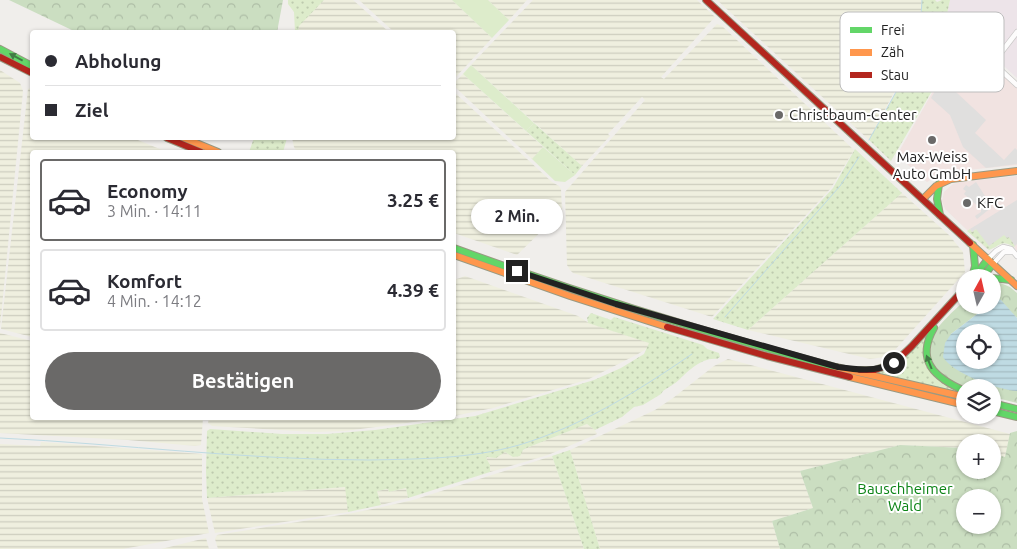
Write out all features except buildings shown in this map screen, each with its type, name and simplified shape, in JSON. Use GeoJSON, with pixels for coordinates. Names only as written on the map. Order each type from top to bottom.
{"type":"FeatureCollection","features":[{"type":"Feature","properties":{"kind":"main road"},"geometry":{"type":"LineString","coordinates":[[706,0],[1017,286]]}},
{"type":"Feature","properties":{"kind":"main road"},"geometry":{"type":"LineString","coordinates":[[0,49],[30,65]]}},
{"type":"Feature","properties":{"kind":"main road"},"geometry":{"type":"LineString","coordinates":[[0,57],[30,72]]}},
{"type":"Feature","properties":{"kind":"main road"},"geometry":{"type":"LineString","coordinates":[[172,140],[196,150]]}},
{"type":"Feature","properties":{"kind":"main road"},"geometry":{"type":"LineString","coordinates":[[189,140],[213,150]]}},
{"type":"Feature","properties":{"kind":"main road"},"geometry":{"type":"LineString","coordinates":[[922,199],[939,184],[957,178],[1017,171]]}},
{"type":"Feature","properties":{"kind":"main road"},"geometry":{"type":"LineString","coordinates":[[939,184],[937,199],[940,215]]}},
{"type":"Feature","properties":{"kind":"main road"},"geometry":{"type":"LineString","coordinates":[[972,245],[974,269]]}},
{"type":"Feature","properties":{"kind":"main road"},"geometry":{"type":"LineString","coordinates":[[456,249],[616,304],[838,367],[956,395]]}},
{"type":"Feature","properties":{"kind":"main road"},"geometry":{"type":"LineString","coordinates":[[456,256],[604,307],[708,339],[766,356],[956,403]]}},
{"type":"Feature","properties":{"kind":"main road"},"geometry":{"type":"LineString","coordinates":[[983,269],[991,262]]}},
{"type":"Feature","properties":{"kind":"main road"},"geometry":{"type":"LineString","coordinates":[[987,269],[991,262]]}},
{"type":"Feature","properties":{"kind":"main road"},"geometry":{"type":"LineString","coordinates":[[1001,279],[1011,280]]}},
{"type":"Feature","properties":{"kind":"main road"},"geometry":{"type":"LineString","coordinates":[[838,367],[855,370],[875,370],[894,363],[956,298]]}},
{"type":"Feature","properties":{"kind":"main road"},"geometry":{"type":"LineString","coordinates":[[956,304],[930,332],[926,354],[932,371],[947,384],[956,388]]}},
{"type":"Feature","properties":{"kind":"main road"},"geometry":{"type":"LineString","coordinates":[[1001,405],[1017,409]]}},
{"type":"Feature","properties":{"kind":"main road"},"geometry":{"type":"LineString","coordinates":[[1001,414],[1017,417]]}},
{"type":"Feature","properties":{"kind":"street"},"geometry":{"type":"LineString","coordinates":[[1004,49],[1017,32]]}},
{"type":"Feature","properties":{"kind":"street"},"geometry":{"type":"LineString","coordinates":[[1004,73],[1017,85]]}},
{"type":"Feature","properties":{"kind":"street"},"geometry":{"type":"LineString","coordinates":[[991,262],[996,251],[1003,247],[1010,248],[1016,255]]}},
{"type":"Feature","properties":{"kind":"shaded area"},"geometry":{"type":"Polygon","coordinates":[[[950,0],[1017,0],[1017,78],[1004,66],[1004,12],[947,12],[950,0]]]}},
{"type":"Feature","properties":{"kind":"shaded area"},"geometry":{"type":"Polygon","coordinates":[[[1004,76],[1017,88],[1017,165],[948,172],[927,182],[897,155],[933,92],[1004,92],[1004,76]]]}},
{"type":"Feature","properties":{"kind":"shaded area"},"geometry":{"type":"Polygon","coordinates":[[[934,92],[956,92],[986,120],[975,133],[1004,160],[1015,148],[1017,150],[1017,164],[986,168],[963,147],[950,115],[931,98],[934,92]]]}},
{"type":"Feature","properties":{"kind":"shaded area"},"geometry":{"type":"Polygon","coordinates":[[[1017,176],[1017,251],[1009,241],[1001,240],[987,249],[945,209],[942,201],[944,192],[953,184],[1017,176]]]}},
{"type":"Feature","properties":{"kind":"shaded area"},"geometry":{"type":"Polygon","coordinates":[[[976,182],[992,207],[977,219],[975,216],[981,212],[981,209],[964,194],[966,191],[963,189],[966,185],[969,187],[976,182]]]}},
{"type":"Feature","properties":{"kind":"shaded area"},"geometry":{"type":"Polygon","coordinates":[[[1017,200],[1017,244],[1015,246],[1009,237],[1007,238],[1004,235],[989,246],[976,229],[972,232],[970,229],[1017,200]]]}},
{"type":"Feature","properties":{"kind":"green space"},"geometry":{"type":"Polygon","coordinates":[[[9,0],[283,0],[277,30],[72,30],[9,0]]]}},
{"type":"Feature","properties":{"kind":"green space"},"geometry":{"type":"Polygon","coordinates":[[[288,0],[324,0],[299,26],[298,30],[295,30],[294,12],[288,4],[288,0]]]}},
{"type":"Feature","properties":{"kind":"green space"},"geometry":{"type":"Polygon","coordinates":[[[324,0],[353,0],[387,30],[298,30],[298,26],[324,0]]]}},
{"type":"Feature","properties":{"kind":"green space"},"geometry":{"type":"Polygon","coordinates":[[[359,0],[452,0],[492,38],[456,77],[456,30],[392,30],[359,0]]]}},
{"type":"Feature","properties":{"kind":"green space"},"geometry":{"type":"Polygon","coordinates":[[[452,0],[488,0],[509,20],[492,38],[452,0]]]}},
{"type":"Feature","properties":{"kind":"green space"},"geometry":{"type":"Polygon","coordinates":[[[488,0],[527,0],[509,20],[488,0]]]}},
{"type":"Feature","properties":{"kind":"green space"},"geometry":{"type":"Polygon","coordinates":[[[533,0],[697,0],[715,17],[661,77],[664,79],[717,24],[722,26],[854,150],[831,188],[712,317],[573,273],[567,265],[565,192],[645,100],[642,97],[582,166],[471,65],[533,0]]]}},
{"type":"Feature","properties":{"kind":"green space"},"geometry":{"type":"Polygon","coordinates":[[[717,0],[922,0],[922,12],[840,12],[840,92],[894,92],[869,140],[717,0]]]}},
{"type":"Feature","properties":{"kind":"green space"},"geometry":{"type":"Polygon","coordinates":[[[922,0],[935,0],[937,2],[950,0],[947,12],[921,12],[922,0]]]}},
{"type":"Feature","properties":{"kind":"green space"},"geometry":{"type":"Polygon","coordinates":[[[471,65],[534,123],[526,131],[463,74],[471,65]]]}},
{"type":"Feature","properties":{"kind":"green space"},"geometry":{"type":"Polygon","coordinates":[[[0,70],[20,83],[23,91],[0,327],[0,70]]]}},
{"type":"Feature","properties":{"kind":"green space"},"geometry":{"type":"Polygon","coordinates":[[[463,74],[543,147],[532,159],[456,88],[456,81],[463,74]]]}},
{"type":"Feature","properties":{"kind":"green space"},"geometry":{"type":"Polygon","coordinates":[[[30,88],[30,140],[138,140],[162,150],[30,150],[30,336],[1,329],[28,89],[30,88]]]}},
{"type":"Feature","properties":{"kind":"green space"},"geometry":{"type":"Polygon","coordinates":[[[931,92],[891,161],[869,140],[896,93],[931,92]]]}},
{"type":"Feature","properties":{"kind":"green space"},"geometry":{"type":"Polygon","coordinates":[[[456,94],[552,182],[559,186],[561,189],[562,211],[517,255],[456,234],[456,150],[296,150],[292,140],[456,140],[456,94]]]}},
{"type":"Feature","properties":{"kind":"green space"},"geometry":{"type":"Polygon","coordinates":[[[534,123],[582,166],[575,175],[526,131],[534,123]]]}},
{"type":"Feature","properties":{"kind":"green space"},"geometry":{"type":"Polygon","coordinates":[[[253,140],[286,140],[284,150],[250,150],[253,140]]]}},
{"type":"Feature","properties":{"kind":"green space"},"geometry":{"type":"Polygon","coordinates":[[[543,147],[575,175],[565,182],[555,181],[532,159],[543,147]]]}},
{"type":"Feature","properties":{"kind":"green space"},"geometry":{"type":"Polygon","coordinates":[[[855,149],[902,193],[748,330],[713,319],[833,188],[855,149]]]}},
{"type":"Feature","properties":{"kind":"green space"},"geometry":{"type":"Polygon","coordinates":[[[902,193],[949,235],[963,252],[965,269],[956,269],[956,282],[894,351],[884,357],[870,359],[748,330],[902,193]]]}},
{"type":"Feature","properties":{"kind":"green space"},"geometry":{"type":"Polygon","coordinates":[[[970,229],[972,232],[976,229],[1009,236],[1015,246],[1003,243],[989,250],[967,231],[970,229]]]}},
{"type":"Feature","properties":{"kind":"green space"},"geometry":{"type":"Polygon","coordinates":[[[465,276],[578,316],[589,323],[650,343],[646,349],[638,354],[589,379],[493,408],[456,416],[456,279],[465,276]]]}},
{"type":"Feature","properties":{"kind":"green space"},"geometry":{"type":"Polygon","coordinates":[[[1001,283],[1017,293],[1017,318],[1001,302],[1001,283]]]}},
{"type":"Feature","properties":{"kind":"green space"},"geometry":{"type":"Polygon","coordinates":[[[956,309],[956,314],[977,314],[964,324],[956,324],[956,330],[951,334],[956,353],[956,369],[960,369],[961,372],[978,379],[956,379],[956,384],[942,376],[932,362],[930,346],[932,337],[956,309]]]}},
{"type":"Feature","properties":{"kind":"green space"},"geometry":{"type":"Polygon","coordinates":[[[591,313],[611,320],[614,317],[703,345],[707,349],[719,353],[720,357],[697,365],[661,394],[643,405],[634,407],[622,417],[595,430],[587,424],[529,447],[523,450],[520,456],[513,457],[505,452],[496,458],[487,457],[490,472],[408,498],[406,488],[389,492],[388,489],[377,491],[381,505],[348,512],[345,487],[207,498],[207,431],[210,429],[282,434],[327,434],[456,420],[594,380],[621,368],[644,354],[649,343],[588,323],[587,318],[591,313]]]}},
{"type":"Feature","properties":{"kind":"green space"},"geometry":{"type":"Polygon","coordinates":[[[929,330],[927,362],[929,368],[937,379],[956,392],[867,372],[879,371],[929,330]]]}},
{"type":"Feature","properties":{"kind":"green space"},"geometry":{"type":"Polygon","coordinates":[[[0,333],[30,340],[30,420],[203,420],[201,445],[195,446],[128,440],[0,433],[0,333]]]}},
{"type":"Feature","properties":{"kind":"green space"},"geometry":{"type":"Polygon","coordinates":[[[728,359],[956,420],[956,424],[972,424],[1010,434],[1005,457],[1001,456],[1001,434],[956,434],[956,448],[900,445],[800,471],[813,508],[772,521],[780,549],[600,549],[570,450],[655,410],[714,366],[728,359]]]}},
{"type":"Feature","properties":{"kind":"green space"},"geometry":{"type":"Polygon","coordinates":[[[1001,387],[1017,391],[1017,403],[1001,399],[1001,387]]]}},
{"type":"Feature","properties":{"kind":"green space"},"geometry":{"type":"Polygon","coordinates":[[[209,420],[430,420],[345,431],[314,432],[212,426],[208,423],[209,420]]]}},
{"type":"Feature","properties":{"kind":"green space"},"geometry":{"type":"Polygon","coordinates":[[[587,424],[597,434],[548,455],[490,472],[487,457],[505,452],[513,457],[529,447],[587,424]]]}},
{"type":"Feature","properties":{"kind":"green space","name":"Bauschheimer Wald"},"geometry":{"type":"Polygon","coordinates":[[[1017,431],[1017,549],[780,549],[772,521],[813,508],[800,471],[900,445],[956,448],[956,479],[1001,479],[1001,456],[1005,457],[1010,433],[1017,431]]]}},
{"type":"Feature","properties":{"kind":"green space"},"geometry":{"type":"Polygon","coordinates":[[[41,442],[202,454],[202,499],[209,533],[123,549],[0,549],[0,444],[40,446],[41,442]]]}},
{"type":"Feature","properties":{"kind":"green space"},"geometry":{"type":"Polygon","coordinates":[[[570,450],[600,549],[584,549],[552,456],[570,450]]]}},
{"type":"Feature","properties":{"kind":"green space"},"geometry":{"type":"Polygon","coordinates":[[[552,456],[584,549],[218,549],[215,539],[217,535],[353,513],[413,500],[552,456]]]}},
{"type":"Feature","properties":{"kind":"green space"},"geometry":{"type":"Polygon","coordinates":[[[346,487],[348,512],[215,533],[207,498],[346,487]]]}},
{"type":"Feature","properties":{"kind":"green space"},"geometry":{"type":"Polygon","coordinates":[[[406,488],[408,498],[381,505],[377,491],[388,489],[389,492],[406,488]]]}},
{"type":"Feature","properties":{"kind":"green space"},"geometry":{"type":"Polygon","coordinates":[[[206,538],[209,549],[161,549],[206,538]]]}},
{"type":"Feature","properties":{"kind":"water"},"geometry":{"type":"Polygon","coordinates":[[[1001,300],[1017,318],[1017,391],[1001,388],[1001,379],[974,379],[956,369],[1001,369],[1001,324],[964,324],[977,314],[1001,314],[1001,300]]]}},
{"type":"Feature","properties":{"kind":"water"},"geometry":{"type":"Polygon","coordinates":[[[956,330],[956,369],[943,357],[945,343],[956,330]]]}},
{"type":"Feature","properties":{"kind":"waterway"},"geometry":{"type":"LineString","coordinates":[[921,12],[922,0]]}},
{"type":"Feature","properties":{"kind":"waterway"},"geometry":{"type":"LineString","coordinates":[[869,140],[896,92]]}},
{"type":"Feature","properties":{"kind":"waterway"},"geometry":{"type":"LineString","coordinates":[[725,317],[840,186],[859,157]]}},
{"type":"Feature","properties":{"kind":"waterway"},"geometry":{"type":"LineString","coordinates":[[0,438],[231,455],[323,459],[369,460],[463,456],[501,450],[565,428],[630,394],[692,354]]}},
{"type":"Feature","properties":{"kind":"traffic: fast"},"geometry":{"type":"LineString","coordinates":[[0,49],[30,65]]}},
{"type":"Feature","properties":{"kind":"traffic: fast"},"geometry":{"type":"LineString","coordinates":[[939,184],[937,199],[940,215]]}},
{"type":"Feature","properties":{"kind":"traffic: fast"},"geometry":{"type":"LineString","coordinates":[[973,245],[974,269]]}},
{"type":"Feature","properties":{"kind":"traffic: fast"},"geometry":{"type":"LineString","coordinates":[[456,249],[644,312],[836,367]]}},
{"type":"Feature","properties":{"kind":"traffic: fast"},"geometry":{"type":"LineString","coordinates":[[980,269],[988,259]]}},
{"type":"Feature","properties":{"kind":"traffic: fast"},"geometry":{"type":"LineString","coordinates":[[989,269],[993,264]]}},
{"type":"Feature","properties":{"kind":"traffic: fast"},"geometry":{"type":"LineString","coordinates":[[1001,279],[1011,280]]}},
{"type":"Feature","properties":{"kind":"traffic: fast"},"geometry":{"type":"LineString","coordinates":[[934,328],[927,350],[928,359],[931,367],[937,374],[956,387]]}},
{"type":"Feature","properties":{"kind":"traffic: fast"},"geometry":{"type":"LineString","coordinates":[[1001,405],[1017,409]]}},
{"type":"Feature","properties":{"kind":"traffic: fast"},"geometry":{"type":"LineString","coordinates":[[1001,413],[1017,417]]}},
{"type":"Feature","properties":{"kind":"traffic: slow"},"geometry":{"type":"LineString","coordinates":[[189,140],[213,150]]}},
{"type":"Feature","properties":{"kind":"traffic: slow"},"geometry":{"type":"LineString","coordinates":[[923,199],[936,186],[951,179],[1017,171]]}},
{"type":"Feature","properties":{"kind":"traffic: slow"},"geometry":{"type":"LineString","coordinates":[[970,243],[1017,286]]}},
{"type":"Feature","properties":{"kind":"traffic: slow"},"geometry":{"type":"LineString","coordinates":[[456,256],[570,296],[667,327]]}},
{"type":"Feature","properties":{"kind":"traffic: slow"},"geometry":{"type":"LineString","coordinates":[[836,367],[956,395]]}},
{"type":"Feature","properties":{"kind":"traffic: slow"},"geometry":{"type":"LineString","coordinates":[[850,377],[956,403]]}},
{"type":"Feature","properties":{"kind":"traffic: jam"},"geometry":{"type":"LineString","coordinates":[[706,0],[970,243]]}},
{"type":"Feature","properties":{"kind":"traffic: jam"},"geometry":{"type":"LineString","coordinates":[[0,57],[30,72]]}},
{"type":"Feature","properties":{"kind":"traffic: jam"},"geometry":{"type":"LineString","coordinates":[[172,140],[196,150]]}},
{"type":"Feature","properties":{"kind":"traffic: jam"},"geometry":{"type":"LineString","coordinates":[[860,370],[875,370],[894,363],[956,298]]}},
{"type":"Feature","properties":{"kind":"traffic: jam"},"geometry":{"type":"LineString","coordinates":[[667,327],[767,356],[850,377]]}},
{"type":"Feature","properties":{"kind":"place","name":"Christbaum-Center"},"geometry":{"type":"Point","coordinates":[779,115]}},
{"type":"Feature","properties":{"kind":"place","name":"Max-Weiss Auto GmbH"},"geometry":{"type":"Point","coordinates":[932,140]}},
{"type":"Feature","properties":{"kind":"place","name":"KFC"},"geometry":{"type":"Point","coordinates":[967,203]}},
{"type":"Feature","properties":{"kind":"route"},"geometry":{"type":"LineString","coordinates":[[517,271],[616,304],[838,367],[855,370],[875,370],[894,363]]}}]}
